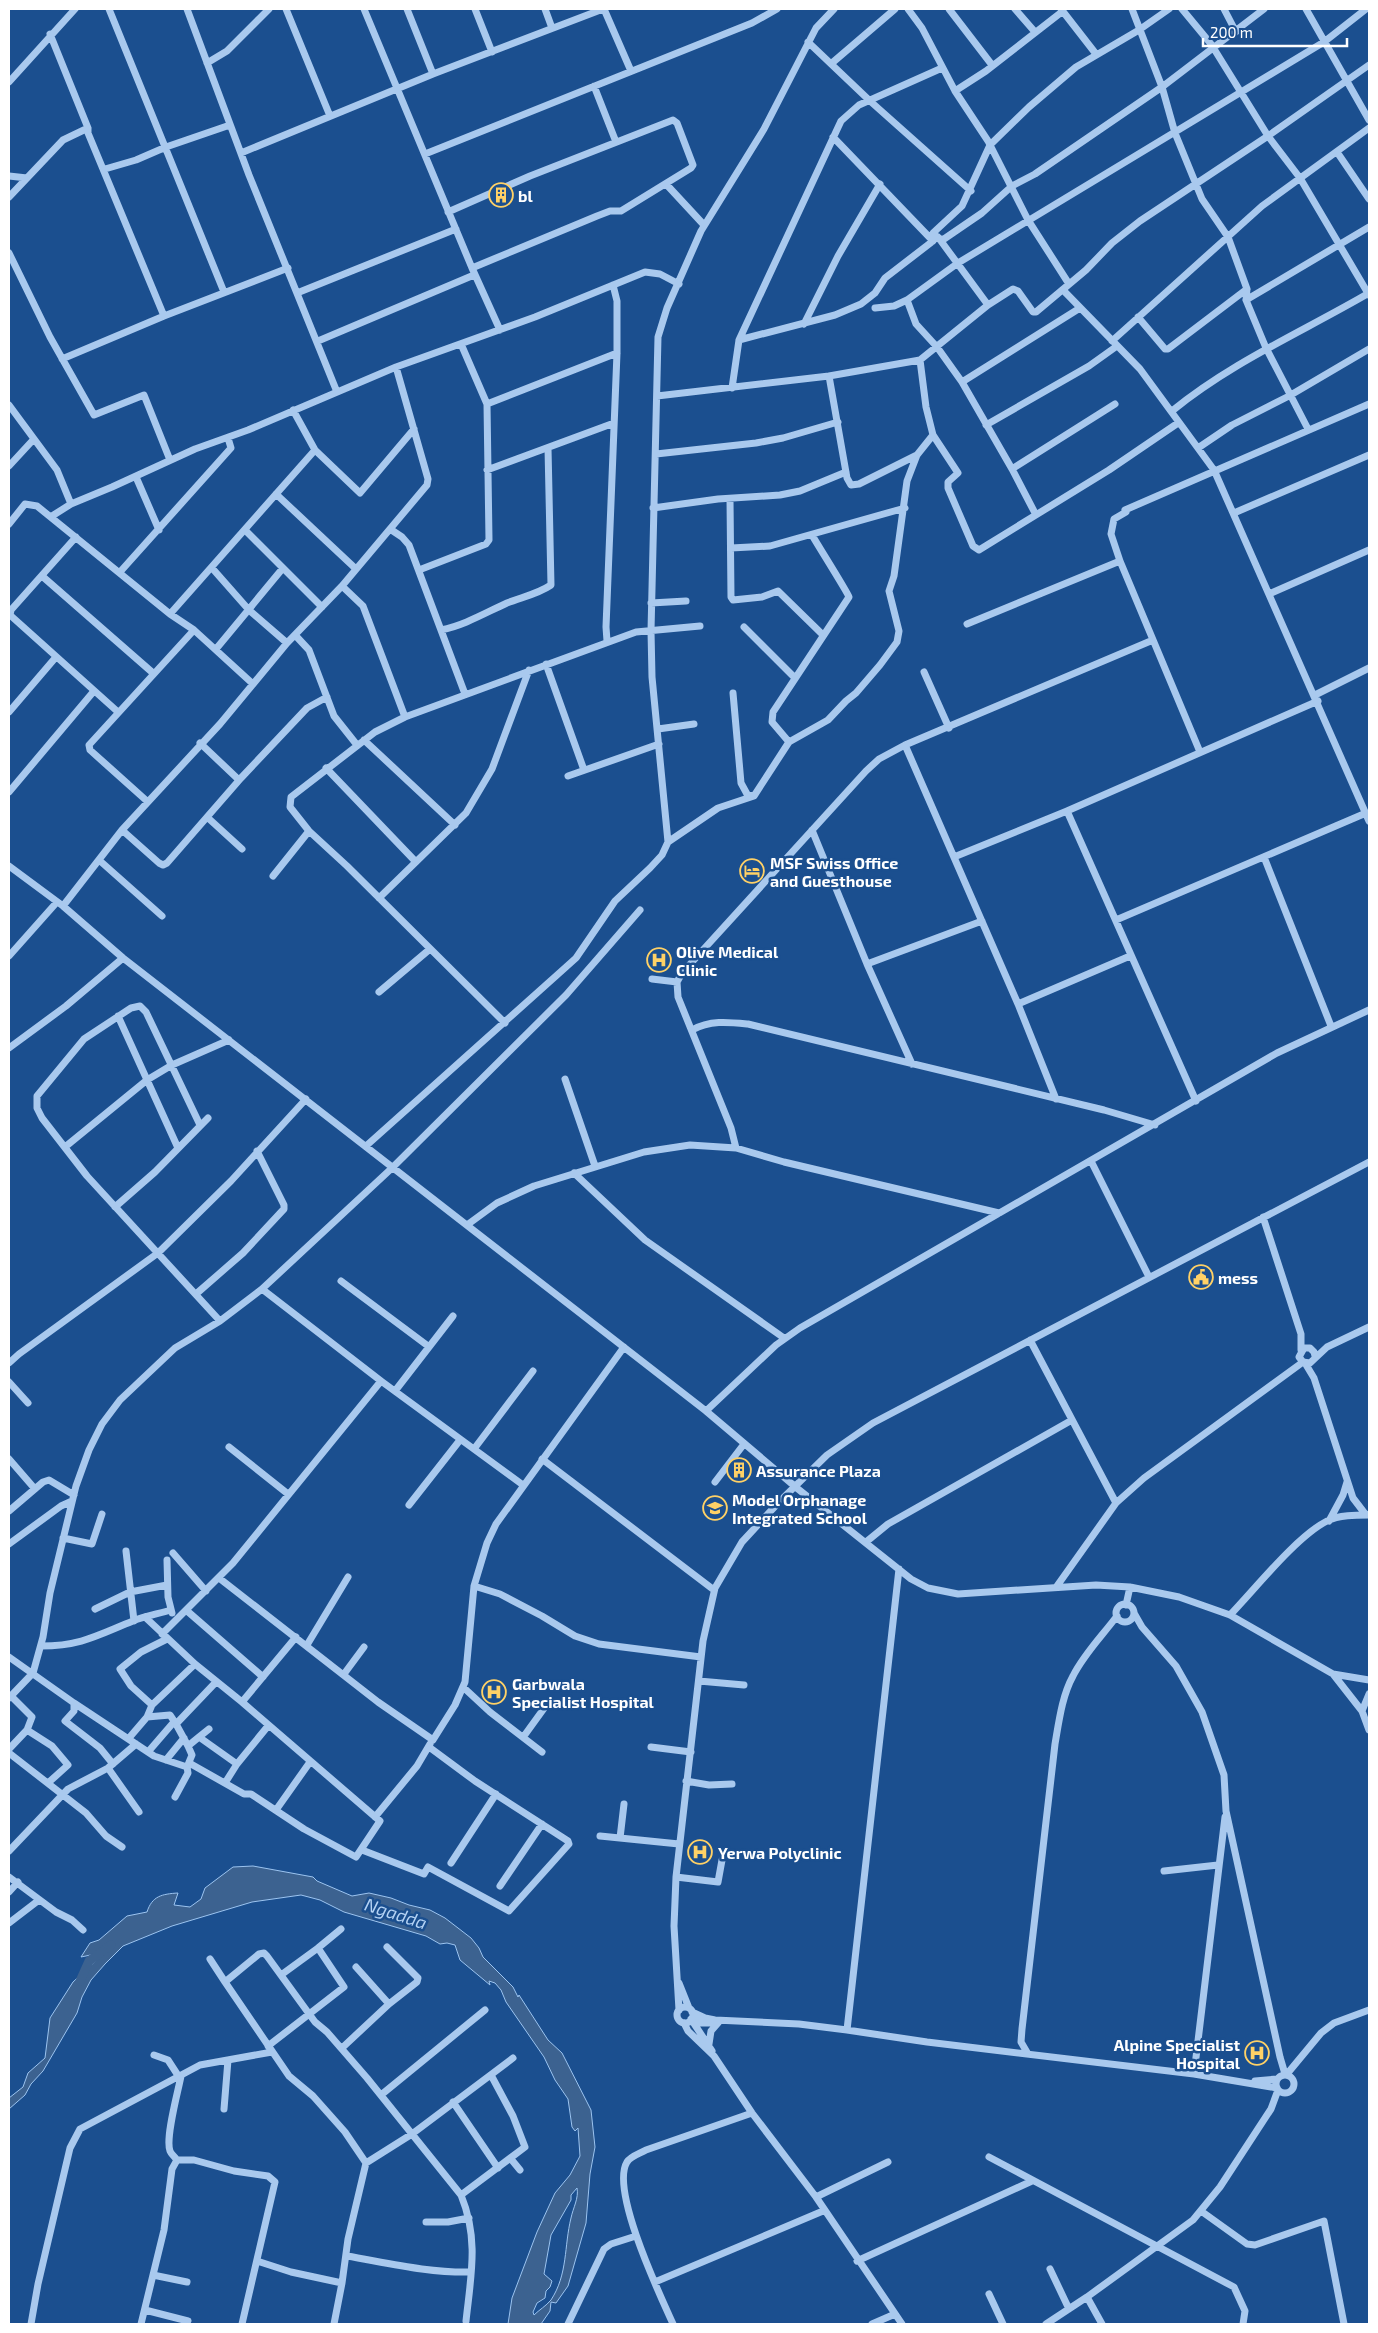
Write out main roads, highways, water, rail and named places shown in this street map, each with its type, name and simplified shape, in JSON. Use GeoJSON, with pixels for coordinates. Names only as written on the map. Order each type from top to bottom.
{"type":"FeatureCollection","features":[{"type":"Feature","properties":{"kind":"water"},"geometry":{"type":"Polygon","coordinates":[[[253,1866],[313,1877],[317,1881],[352,1896],[369,1893],[391,1898],[430,1910],[445,1918],[471,1938],[483,1957],[513,1987],[548,2040],[562,2053],[591,2110],[595,2147],[590,2174],[586,2223],[568,2286],[556,2303],[551,2302],[550,2311],[541,2324],[508,2324],[512,2298],[537,2232],[555,2193],[570,2175],[580,2156],[578,2128],[575,2131],[572,2127],[568,2099],[555,2080],[544,2057],[506,2002],[501,1990],[495,1983],[489,1981],[490,1985],[460,1960],[455,1945],[440,1944],[426,1936],[344,1912],[320,1900],[301,1895],[252,1902],[172,1926],[123,1946],[105,1964],[91,1980],[82,1997],[77,2013],[43,2071],[31,2084],[25,2095],[9,2109],[9,2098],[23,2087],[28,2073],[45,2058],[50,2018],[73,1982],[105,1952],[81,1957],[90,1943],[99,1940],[127,1916],[147,1912],[152,1902],[162,1895],[178,1893],[174,1905],[190,1907],[201,1899],[205,1888],[233,1867],[253,1866]],[[577,2188],[571,2195],[571,2200],[551,2235],[544,2274],[552,2281],[546,2291],[545,2298],[537,2303],[533,2312],[534,2315],[551,2300],[560,2280],[577,2188]]]}},
{"type":"Feature","properties":{"kind":"waterway","name":"Ngadda"},"geometry":{"type":"LineString","coordinates":[[80,1981],[89,1961],[111,1945]]}},
{"type":"Feature","properties":{"kind":"place","name":"bl"},"geometry":{"type":"Point","coordinates":[501,195]}},
{"type":"Feature","properties":{"kind":"place","name":"MSF Swiss Office and Guesthouse"},"geometry":{"type":"Point","coordinates":[752,871]}},
{"type":"Feature","properties":{"kind":"place","name":"Olive Medical Clinic"},"geometry":{"type":"Point","coordinates":[659,960]}},
{"type":"Feature","properties":{"kind":"place","name":"mess"},"geometry":{"type":"Point","coordinates":[1201,1277]}},
{"type":"Feature","properties":{"kind":"place","name":"Assurance Plaza"},"geometry":{"type":"Point","coordinates":[739,1470]}},
{"type":"Feature","properties":{"kind":"place","name":"Model Orphanage Integrated School"},"geometry":{"type":"Point","coordinates":[715,1508]}},
{"type":"Feature","properties":{"kind":"place","name":"Garbwala Specialist Hospital"},"geometry":{"type":"Point","coordinates":[494,1692]}},
{"type":"Feature","properties":{"kind":"place","name":"Yerwa Polyclinic"},"geometry":{"type":"Point","coordinates":[700,1852]}},
{"type":"Feature","properties":{"kind":"place","name":"Alpine Specialist Hospital"},"geometry":{"type":"Point","coordinates":[1257,2053]}}]}
